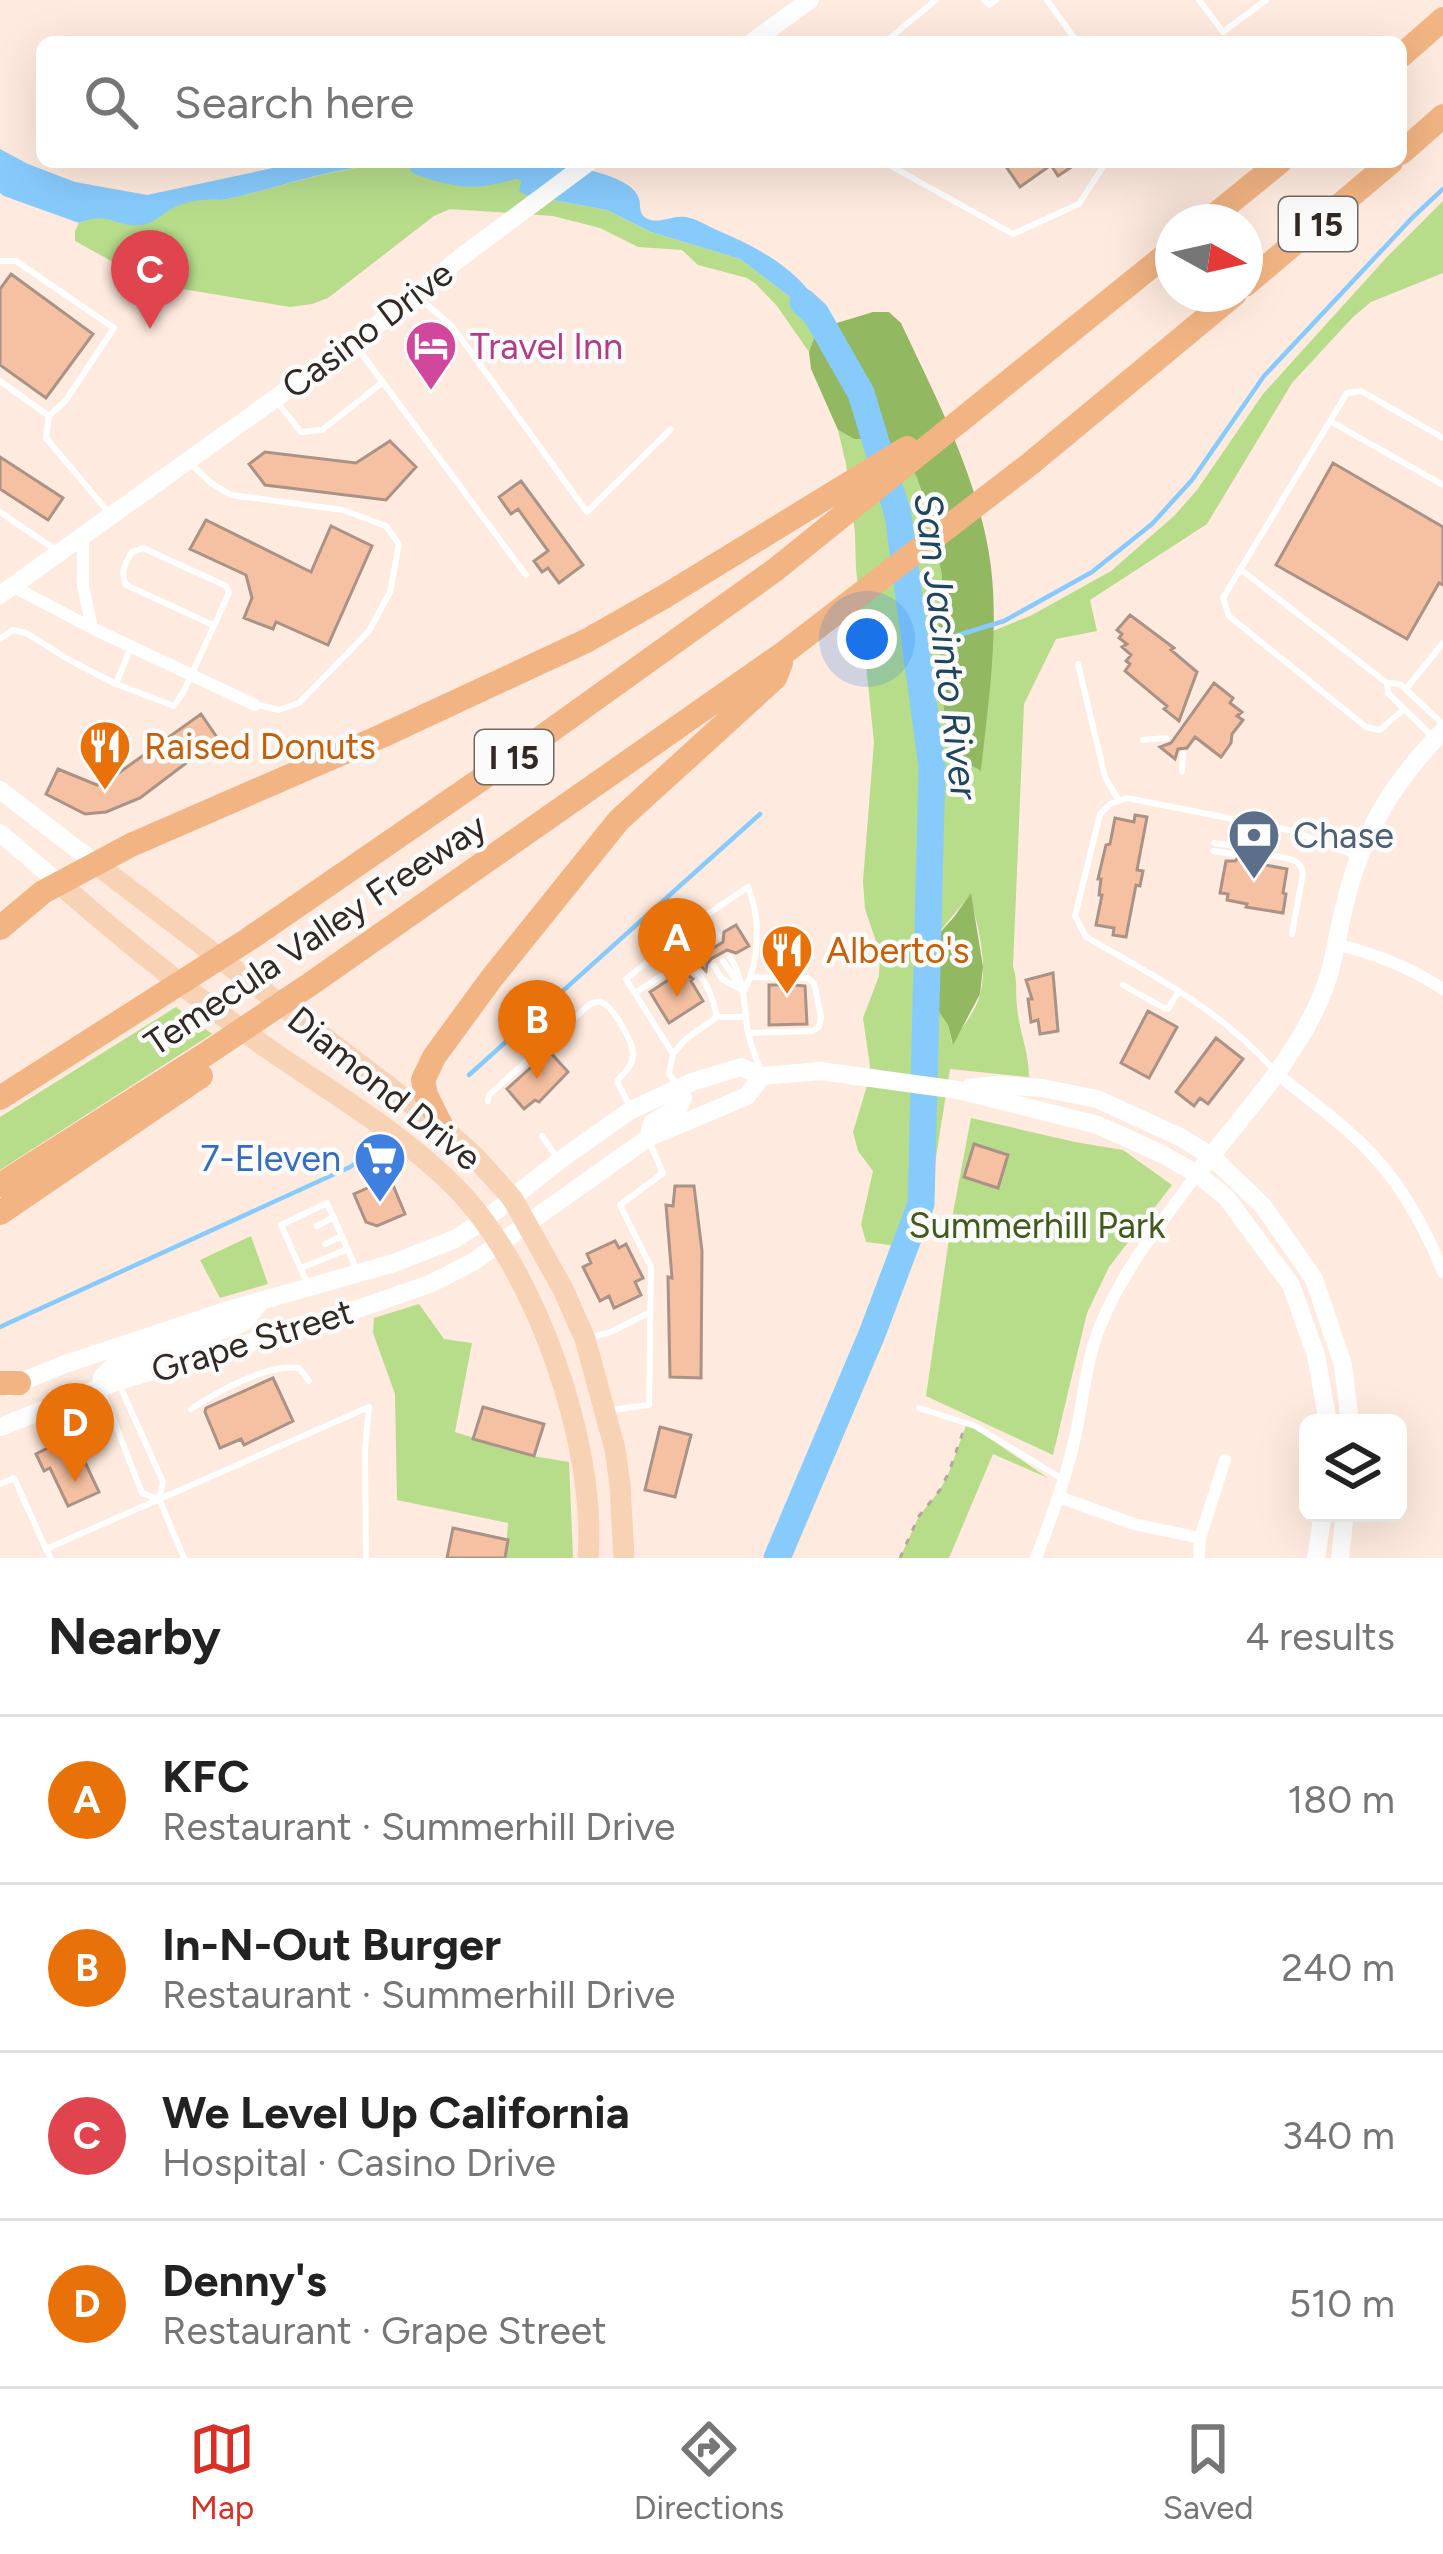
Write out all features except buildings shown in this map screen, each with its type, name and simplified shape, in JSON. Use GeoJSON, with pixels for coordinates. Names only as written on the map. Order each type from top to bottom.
{"type":"FeatureCollection","features":[{"type":"Feature","properties":{"kind":"highway"},"geometry":{"type":"LineString","coordinates":[[1407,51],[1443,20]]}},
{"type":"Feature","properties":{"kind":"highway"},"geometry":{"type":"LineString","coordinates":[[1407,148],[1443,116]]}},
{"type":"Feature","properties":{"kind":"highway","name":"I 15"},"geometry":{"type":"LineString","coordinates":[[1228,204],[1273,168]]}},
{"type":"Feature","properties":{"kind":"highway","name":"I 15"},"geometry":{"type":"LineString","coordinates":[[1263,270],[1384,168]]}},
{"type":"Feature","properties":{"kind":"highway","name":"Temecula Valley Freeway"},"geometry":{"type":"LineString","coordinates":[[0,1098],[249,939],[775,570],[1155,264]]}},
{"type":"Feature","properties":{"kind":"highway","name":"Temecula Valley Freeway"},"geometry":{"type":"LineString","coordinates":[[0,1185],[206,1063],[265,1014],[785,652],[1030,464],[1213,312]]}},
{"type":"Feature","properties":{"kind":"highway"},"geometry":{"type":"LineString","coordinates":[[0,928],[43,892],[130,845],[586,640],[996,393]]}},
{"type":"Feature","properties":{"kind":"highway"},"geometry":{"type":"LineString","coordinates":[[442,1126],[423,1080],[434,1057],[619,820],[775,677],[785,652]]}},
{"type":"Feature","properties":{"kind":"highway"},"geometry":{"type":"LineString","coordinates":[[0,1213],[206,1063]]}},
{"type":"Feature","properties":{"kind":"main road"},"geometry":{"type":"LineString","coordinates":[[760,36],[810,0]]}},
{"type":"Feature","properties":{"kind":"main road","name":"Casino Drive"},"geometry":{"type":"LineString","coordinates":[[4,586],[112,517],[353,343],[581,168]]}},
{"type":"Feature","properties":{"kind":"main road"},"geometry":{"type":"LineString","coordinates":[[1197,1174],[1304,1030],[1326,985],[1358,857],[1381,807],[1411,763],[1441,732]]}},
{"type":"Feature","properties":{"kind":"main road","name":"Diamond Drive"},"geometry":{"type":"LineString","coordinates":[[0,790],[442,1126],[512,1198],[585,1339],[607,1411],[620,1485],[624,1558]]}},
{"type":"Feature","properties":{"kind":"main road"},"geometry":{"type":"LineString","coordinates":[[0,833],[121,937],[220,1014],[380,1123],[461,1193],[517,1275],[567,1394],[588,1496],[588,1558]]}},
{"type":"Feature","properties":{"kind":"main road","name":"Grape Street"},"geometry":{"type":"LineString","coordinates":[[6,1386],[441,1245],[483,1221],[631,1110],[741,1066],[762,1076],[820,1071],[958,1090]]}},
{"type":"Feature","properties":{"kind":"main road"},"geometry":{"type":"LineString","coordinates":[[648,1138],[747,1096],[762,1076]]}},
{"type":"Feature","properties":{"kind":"main road"},"geometry":{"type":"LineString","coordinates":[[958,1090],[995,1084],[1097,1099],[1210,1156],[1263,1206],[1314,1279],[1343,1364],[1349,1414]]}},
{"type":"Feature","properties":{"kind":"main road"},"geometry":{"type":"LineString","coordinates":[[648,1138],[652,1123],[679,1107],[683,1098],[679,1088]]}},
{"type":"Feature","properties":{"kind":"main road"},"geometry":{"type":"LineString","coordinates":[[958,1090],[1098,1125],[1162,1154],[1226,1197],[1291,1286],[1316,1355],[1326,1414]]}},
{"type":"Feature","properties":{"kind":"main road","name":"Grape Street"},"geometry":{"type":"LineString","coordinates":[[0,1427],[109,1384],[314,1324],[430,1284],[473,1262],[648,1138]]}},
{"type":"Feature","properties":{"kind":"main road"},"geometry":{"type":"LineString","coordinates":[[109,1384],[102,1377],[115,1364],[238,1325],[261,1301]]}},
{"type":"Feature","properties":{"kind":"main road"},"geometry":{"type":"LineString","coordinates":[[1316,1558],[1322,1522]]}},
{"type":"Feature","properties":{"kind":"main road"},"geometry":{"type":"LineString","coordinates":[[1340,1558],[1344,1522]]}},
{"type":"Feature","properties":{"kind":"street"},"geometry":{"type":"LineString","coordinates":[[83,534],[83,586],[92,628]]}},
{"type":"Feature","properties":{"kind":"street"},"geometry":{"type":"LineString","coordinates":[[4,586],[255,705]]}},
{"type":"Feature","properties":{"kind":"street"},"geometry":{"type":"LineString","coordinates":[[1336,944],[1384,957],[1443,989]]}},
{"type":"Feature","properties":{"kind":"street"},"geometry":{"type":"LineString","coordinates":[[1276,1073],[1364,1145],[1400,1188],[1427,1232],[1443,1273]]}},
{"type":"Feature","properties":{"kind":"street"},"geometry":{"type":"LineString","coordinates":[[1036,1558],[1064,1480],[1100,1326],[1125,1275],[1197,1174]]}},
{"type":"Feature","properties":{"kind":"street"},"geometry":{"type":"LineString","coordinates":[[1199,1558],[1200,1538],[1225,1460]]}},
{"type":"Feature","properties":{"kind":"street"},"geometry":{"type":"LineString","coordinates":[[1059,1497],[1134,1524],[1200,1538]]}},
{"type":"Feature","properties":{"kind":"lane"},"geometry":{"type":"LineString","coordinates":[[892,36],[935,0]]}},
{"type":"Feature","properties":{"kind":"lane"},"geometry":{"type":"LineString","coordinates":[[984,0],[989,5],[996,0]]}},
{"type":"Feature","properties":{"kind":"lane"},"geometry":{"type":"LineString","coordinates":[[1047,0],[1073,36]]}},
{"type":"Feature","properties":{"kind":"lane"},"geometry":{"type":"LineString","coordinates":[[1198,0],[1223,32],[1266,0]]}},
{"type":"Feature","properties":{"kind":"lane"},"geometry":{"type":"LineString","coordinates":[[895,168],[1013,234],[1078,204],[1102,168]]}},
{"type":"Feature","properties":{"kind":"lane"},"geometry":{"type":"LineString","coordinates":[[0,261],[16,261],[114,328],[66,400],[49,416],[46,438],[112,517]]}},
{"type":"Feature","properties":{"kind":"lane"},"geometry":{"type":"LineString","coordinates":[[416,296],[452,326],[586,512],[671,429]]}},
{"type":"Feature","properties":{"kind":"lane"},"geometry":{"type":"LineString","coordinates":[[353,343],[526,574]]}},
{"type":"Feature","properties":{"kind":"lane"},"geometry":{"type":"LineString","coordinates":[[0,381],[49,416]]}},
{"type":"Feature","properties":{"kind":"lane"},"geometry":{"type":"LineString","coordinates":[[275,399],[301,431],[322,430],[383,382]]}},
{"type":"Feature","properties":{"kind":"lane"},"geometry":{"type":"LineString","coordinates":[[1404,709],[1379,730],[1366,727],[1229,616],[1223,598],[1347,393],[1361,392],[1443,438]]}},
{"type":"Feature","properties":{"kind":"lane"},"geometry":{"type":"LineString","coordinates":[[1330,421],[1443,485]]}},
{"type":"Feature","properties":{"kind":"lane"},"geometry":{"type":"LineString","coordinates":[[188,461],[232,496],[344,510],[386,526],[399,544],[390,592],[369,631],[299,703],[279,710],[255,705]]}},
{"type":"Feature","properties":{"kind":"lane"},"geometry":{"type":"LineString","coordinates":[[0,512],[58,552]]}},
{"type":"Feature","properties":{"kind":"lane"},"geometry":{"type":"LineString","coordinates":[[0,639],[13,630],[26,633],[116,684],[173,706],[184,691],[190,674],[214,626],[229,592],[226,586],[143,548],[132,552],[122,577],[126,585],[214,626]]}},
{"type":"Feature","properties":{"kind":"lane"},"geometry":{"type":"LineString","coordinates":[[1240,569],[1387,683],[1400,684],[1441,732]]}},
{"type":"Feature","properties":{"kind":"lane"},"geometry":{"type":"LineString","coordinates":[[1406,689],[1443,644]]}},
{"type":"Feature","properties":{"kind":"lane"},"geometry":{"type":"LineString","coordinates":[[116,684],[131,647]]}},
{"type":"Feature","properties":{"kind":"lane"},"geometry":{"type":"LineString","coordinates":[[1078,664],[1105,777],[1119,801]]}},
{"type":"Feature","properties":{"kind":"lane"},"geometry":{"type":"LineString","coordinates":[[1387,683],[1388,693],[1404,709],[1441,732]]}},
{"type":"Feature","properties":{"kind":"lane"},"geometry":{"type":"LineString","coordinates":[[1143,740],[1166,738]]}},
{"type":"Feature","properties":{"kind":"lane"},"geometry":{"type":"LineString","coordinates":[[1182,771],[1183,754]]}},
{"type":"Feature","properties":{"kind":"lane"},"geometry":{"type":"LineString","coordinates":[[1276,1073],[1216,1014],[1086,937],[1080,929],[1076,916],[1100,814],[1127,798],[1294,831],[1358,857]]}},
{"type":"Feature","properties":{"kind":"lane"},"geometry":{"type":"LineString","coordinates":[[1214,847],[1234,850]]}},
{"type":"Feature","properties":{"kind":"lane"},"geometry":{"type":"LineString","coordinates":[[1264,855],[1298,860],[1301,865],[1292,934]]}},
{"type":"Feature","properties":{"kind":"lane"},"geometry":{"type":"LineString","coordinates":[[706,916],[710,941],[693,924],[748,886],[756,921],[755,960],[744,991],[748,1034],[762,1076]]}},
{"type":"Feature","properties":{"kind":"lane"},"geometry":{"type":"LineString","coordinates":[[670,944],[626,979],[673,1054]]}},
{"type":"Feature","properties":{"kind":"lane"},"geometry":{"type":"LineString","coordinates":[[722,962],[744,991]]}},
{"type":"Feature","properties":{"kind":"lane"},"geometry":{"type":"LineString","coordinates":[[635,993],[681,963],[689,963],[696,968],[718,1016]]}},
{"type":"Feature","properties":{"kind":"lane"},"geometry":{"type":"LineString","coordinates":[[752,976],[783,978]]}},
{"type":"Feature","properties":{"kind":"lane"},"geometry":{"type":"LineString","coordinates":[[748,1034],[819,1027],[814,982],[796,978]]}},
{"type":"Feature","properties":{"kind":"lane"},"geometry":{"type":"LineString","coordinates":[[1123,985],[1168,1009],[1179,991]]}},
{"type":"Feature","properties":{"kind":"lane"},"geometry":{"type":"LineString","coordinates":[[488,1101],[489,1095],[597,1001],[611,1010],[632,1046],[632,1064],[617,1081],[631,1110]]}},
{"type":"Feature","properties":{"kind":"lane"},"geometry":{"type":"LineString","coordinates":[[679,1088],[669,1074],[673,1054],[686,1039],[718,1016],[746,1017]]}},
{"type":"Feature","properties":{"kind":"lane"},"geometry":{"type":"LineString","coordinates":[[542,1136],[560,1160]]}},
{"type":"Feature","properties":{"kind":"lane"},"geometry":{"type":"LineString","coordinates":[[607,1411],[650,1405],[651,1267],[620,1205],[663,1173],[648,1138]]}},
{"type":"Feature","properties":{"kind":"lane"},"geometry":{"type":"LineString","coordinates":[[310,1288],[281,1225],[327,1203],[359,1274]]}},
{"type":"Feature","properties":{"kind":"lane"},"geometry":{"type":"LineString","coordinates":[[317,1226],[334,1217]]}},
{"type":"Feature","properties":{"kind":"lane"},"geometry":{"type":"LineString","coordinates":[[288,1240],[299,1234]]}},
{"type":"Feature","properties":{"kind":"lane"},"geometry":{"type":"LineString","coordinates":[[325,1244],[342,1236]]}},
{"type":"Feature","properties":{"kind":"lane"},"geometry":{"type":"LineString","coordinates":[[300,1268],[348,1249]]}},
{"type":"Feature","properties":{"kind":"lane"},"geometry":{"type":"LineString","coordinates":[[296,1256],[307,1252]]}},
{"type":"Feature","properties":{"kind":"lane"},"geometry":{"type":"LineString","coordinates":[[585,1339],[650,1312]]}},
{"type":"Feature","properties":{"kind":"lane"},"geometry":{"type":"LineString","coordinates":[[191,1409],[282,1367],[299,1368],[308,1382]]}},
{"type":"Feature","properties":{"kind":"lane"},"geometry":{"type":"LineString","coordinates":[[109,1384],[142,1493],[159,1499]]}},
{"type":"Feature","properties":{"kind":"lane"},"geometry":{"type":"LineString","coordinates":[[109,1384],[163,1482],[159,1499],[184,1558]]}},
{"type":"Feature","properties":{"kind":"lane"},"geometry":{"type":"LineString","coordinates":[[46,1549],[369,1407],[366,1558]]}},
{"type":"Feature","properties":{"kind":"lane"},"geometry":{"type":"LineString","coordinates":[[919,1408],[967,1423],[1064,1480]]}},
{"type":"Feature","properties":{"kind":"lane"},"geometry":{"type":"LineString","coordinates":[[0,1484],[14,1478],[51,1558]]}},
{"type":"Feature","properties":{"kind":"path"},"geometry":{"type":"LineString","coordinates":[[900,1558],[919,1516],[950,1472],[967,1423]]}},
{"type":"Feature","properties":{"kind":"green space"},"geometry":{"type":"Polygon","coordinates":[[[534,168],[529,171],[526,195],[607,210],[651,232],[740,259],[811,318],[817,329],[809,352],[777,306],[747,278],[698,265],[682,250],[638,247],[600,228],[553,216],[450,209],[434,216],[328,298],[290,307],[153,284],[75,241],[79,223],[95,217],[222,200],[337,171],[534,168]]]}},
{"type":"Feature","properties":{"kind":"green space"},"geometry":{"type":"Polygon","coordinates":[[[1443,201],[1443,273],[1371,302],[1353,317],[1292,383],[1207,524],[1090,600],[1097,631],[1056,639],[1024,704],[1013,966],[1029,1077],[950,1069],[921,1231],[902,1245],[866,1242],[861,1224],[873,1171],[858,1151],[853,1132],[870,1066],[863,1018],[879,976],[880,953],[865,909],[863,881],[874,742],[855,533],[838,430],[854,439],[877,439],[903,451],[917,478],[942,576],[938,630],[945,726],[951,750],[981,771],[993,631],[1111,571],[1175,515],[1263,394],[1443,201]],[[970,895],[917,959],[915,978],[948,1025],[952,1043],[973,1012],[983,975],[970,895]]]}},
{"type":"Feature","properties":{"kind":"green space"},"geometry":{"type":"Polygon","coordinates":[[[873,312],[889,312],[901,323],[955,442],[985,535],[994,618],[981,771],[951,750],[945,726],[938,630],[942,576],[917,478],[903,451],[877,439],[854,439],[838,430],[811,369],[809,352],[817,329],[873,312]]]}},
{"type":"Feature","properties":{"kind":"green space"},"geometry":{"type":"Polygon","coordinates":[[[971,893],[983,967],[980,994],[953,1045],[948,1025],[915,978],[917,958],[971,893]]]}},
{"type":"Feature","properties":{"kind":"green space"},"geometry":{"type":"Polygon","coordinates":[[[176,1007],[212,1034],[0,1170],[0,1117],[176,1007]]]}},
{"type":"Feature","properties":{"kind":"green space","name":"Summerhill Park"},"geometry":{"type":"Polygon","coordinates":[[[971,1118],[1123,1150],[1172,1185],[1109,1267],[1087,1313],[1053,1455],[926,1396],[971,1118]]]}},
{"type":"Feature","properties":{"kind":"green space"},"geometry":{"type":"Polygon","coordinates":[[[251,1236],[268,1284],[220,1298],[200,1260],[251,1236]]]}},
{"type":"Feature","properties":{"kind":"green space"},"geometry":{"type":"Polygon","coordinates":[[[419,1304],[444,1339],[472,1343],[455,1432],[569,1462],[573,1558],[505,1558],[508,1523],[397,1500],[395,1394],[373,1333],[374,1318],[419,1304]]]}},
{"type":"Feature","properties":{"kind":"green space"},"geometry":{"type":"Polygon","coordinates":[[[967,1423],[1048,1478],[993,1454],[949,1558],[900,1558],[919,1516],[949,1472],[967,1423]]]}},
{"type":"Feature","properties":{"kind":"water"},"geometry":{"type":"Polygon","coordinates":[[[0,149],[75,182],[147,195],[273,168],[355,168],[222,200],[192,201],[147,224],[98,218],[79,223],[0,193],[0,149]]]}},
{"type":"Feature","properties":{"kind":"water"},"geometry":{"type":"Polygon","coordinates":[[[537,168],[581,168],[610,176],[632,188],[648,219],[689,218],[784,267],[810,292],[828,325],[817,329],[794,300],[740,259],[651,232],[607,210],[526,195],[519,191],[522,179],[537,168]]]}},
{"type":"Feature","properties":{"kind":"waterway","name":"San Jacinto River"},"geometry":{"type":"LineString","coordinates":[[440,168],[469,173],[502,168]]}},
{"type":"Feature","properties":{"kind":"waterway","name":"San Jacinto River"},"geometry":{"type":"LineString","coordinates":[[526,168],[564,183]]}},
{"type":"Feature","properties":{"kind":"waterway"},"geometry":{"type":"LineString","coordinates":[[916,648],[1004,621],[1092,572],[1152,524],[1192,480],[1264,376],[1443,189]]}},
{"type":"Feature","properties":{"kind":"waterway","name":"San Jacinto River"},"geometry":{"type":"LineString","coordinates":[[777,1558],[921,1204],[932,767],[898,515],[861,393],[816,314],[803,302]]}},
{"type":"Feature","properties":{"kind":"waterway"},"geometry":{"type":"LineString","coordinates":[[469,1075],[760,814]]}},
{"type":"Feature","properties":{"kind":"waterway"},"geometry":{"type":"LineString","coordinates":[[0,1327],[350,1167],[369,1154]]}},
{"type":"Feature","properties":{"kind":"place","name":"We Level Up California"},"geometry":{"type":"Point","coordinates":[150,329]}},
{"type":"Feature","properties":{"kind":"place","name":"Travel Inn"},"geometry":{"type":"Point","coordinates":[431,392]}},
{"type":"Feature","properties":{"kind":"place","name":"Raised Donuts"},"geometry":{"type":"Point","coordinates":[105,792]}},
{"type":"Feature","properties":{"kind":"place","name":"Chase"},"geometry":{"type":"Point","coordinates":[1254,881]}},
{"type":"Feature","properties":{"kind":"place","name":"Alberto's"},"geometry":{"type":"Point","coordinates":[787,996]}},
{"type":"Feature","properties":{"kind":"place","name":"KFC"},"geometry":{"type":"Point","coordinates":[677,997]}},
{"type":"Feature","properties":{"kind":"place","name":"In-N-Out Burger"},"geometry":{"type":"Point","coordinates":[537,1079]}},
{"type":"Feature","properties":{"kind":"place","name":"7-Eleven"},"geometry":{"type":"Point","coordinates":[380,1204]}},
{"type":"Feature","properties":{"kind":"place","name":"Denny's"},"geometry":{"type":"Point","coordinates":[75,1482]}}]}
